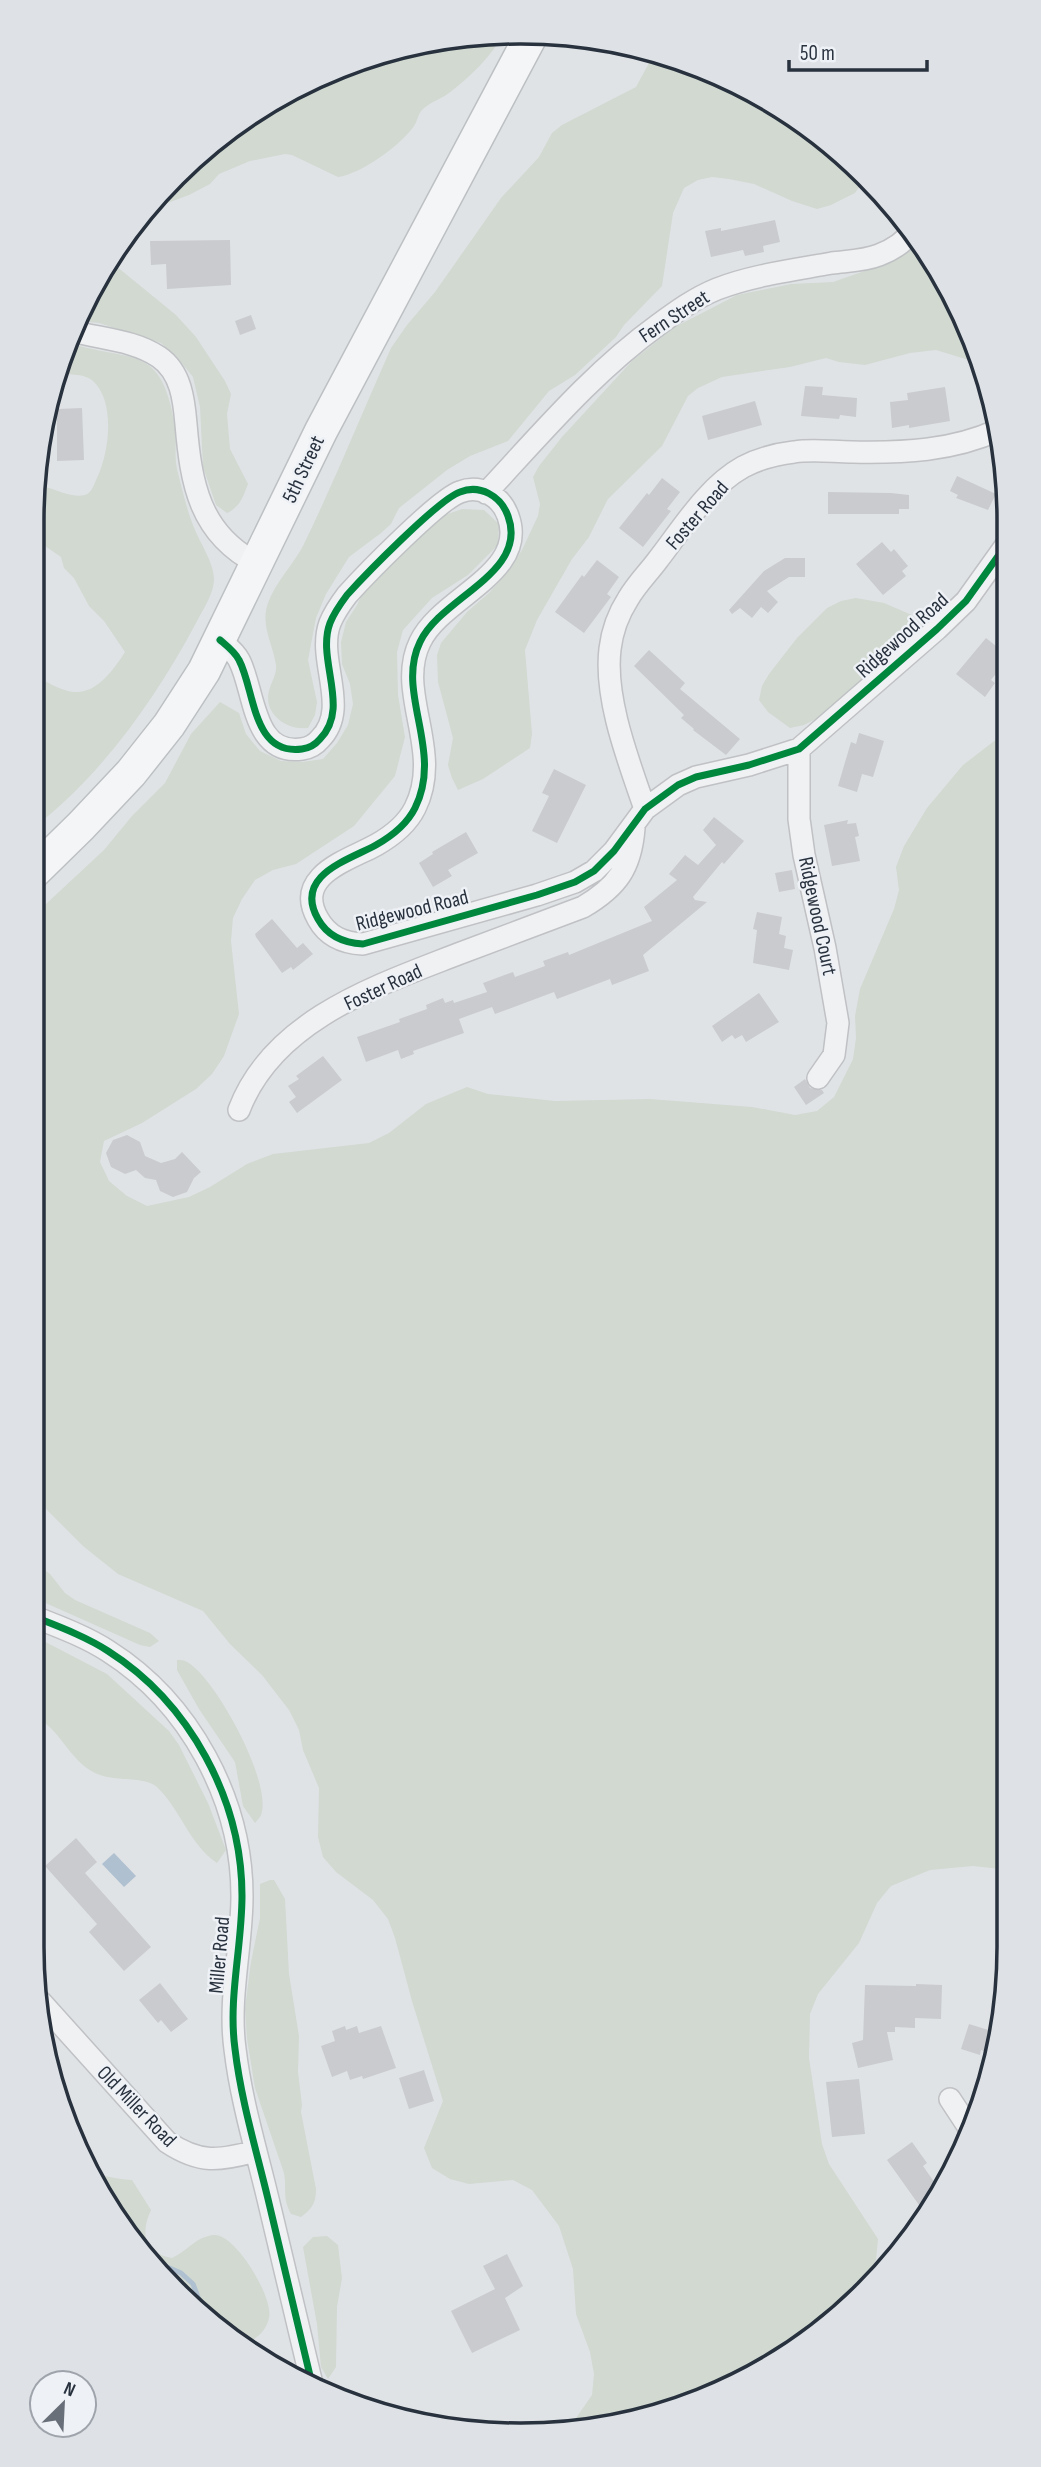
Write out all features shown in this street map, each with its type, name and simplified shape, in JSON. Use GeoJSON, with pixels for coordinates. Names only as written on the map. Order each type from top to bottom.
{"type":"FeatureCollection","features":[{"type":"Feature","properties":{"kind":"main road","name":"5th Street"},"geometry":{"type":"LineString","coordinates":[[44,862],[98,809],[152,748],[197,681],[258,564],[321,431],[527,44]]}},
{"type":"Feature","properties":{"kind":"street","name":"Fern Street"},"geometry":{"type":"LineString","coordinates":[[486,493],[594,378],[631,345],[689,304],[718,289],[737,283],[877,256],[905,239]]}},
{"type":"Feature","properties":{"kind":"street"},"geometry":{"type":"LineString","coordinates":[[82,333],[139,346],[162,358],[172,369],[185,405],[198,501],[206,517],[225,540],[246,558],[258,564]]}},
{"type":"Feature","properties":{"kind":"street","name":"Foster Road"},"geometry":{"type":"LineString","coordinates":[[239,1110],[255,1077],[266,1062],[296,1035],[352,998],[403,975],[583,907],[612,887],[624,871],[633,848],[640,816],[613,700],[610,649],[616,626],[628,599],[719,485],[743,467],[766,457],[794,451],[924,451],[989,433]]}},
{"type":"Feature","properties":{"kind":"street"},"geometry":{"type":"LineString","coordinates":[[220,640],[241,664],[256,715],[265,735],[276,744],[289,749],[301,750],[312,746],[330,726],[333,712],[326,641],[330,624],[342,603],[366,575],[449,498],[468,490],[486,493]]}},
{"type":"Feature","properties":{"kind":"street","name":"Ridgewood Road"},"geometry":{"type":"LineString","coordinates":[[486,493],[495,496],[507,512],[512,533],[511,545],[502,563],[427,628],[418,644],[414,661],[414,695],[425,753],[426,774],[422,793],[414,810],[394,834],[333,865],[322,875],[315,887],[313,900],[316,916],[323,927],[335,937],[349,943],[363,944],[537,895],[575,882],[594,871],[660,796],[696,777],[749,765],[799,749],[966,601],[997,558]]}},
{"type":"Feature","properties":{"kind":"street","name":"Ridgewood Court"},"geometry":{"type":"LineString","coordinates":[[799,749],[799,819],[804,855],[825,948],[838,1023],[834,1055],[818,1079]]}},
{"type":"Feature","properties":{"kind":"street","name":"Miller Road"},"geometry":{"type":"LineString","coordinates":[[44,1622],[107,1651],[145,1680],[186,1727],[218,1780],[233,1826],[241,1874],[240,1920],[232,2005],[234,2043],[242,2092],[310,2374]]}},
{"type":"Feature","properties":{"kind":"street","name":"Old Miller Road"},"geometry":{"type":"LineString","coordinates":[[48,2010],[167,2142],[184,2153],[201,2159],[220,2160],[256,2151]]}},
{"type":"Feature","properties":{"kind":"street"},"geometry":{"type":"LineString","coordinates":[[950,2099],[964,2121]]}},
{"type":"Feature","properties":{"kind":"shaded area"},"geometry":{"type":"Polygon","coordinates":[[[496,45],[465,80],[424,108],[414,126],[400,142],[380,158],[358,170],[338,177],[285,154],[250,161],[219,174],[210,184],[163,205],[183,183],[230,142],[310,93],[367,69],[397,60],[458,48],[496,45]]]}},
{"type":"Feature","properties":{"kind":"shaded area"},"geometry":{"type":"Polygon","coordinates":[[[650,62],[703,80],[785,124],[811,142],[860,186],[855,193],[817,209],[754,184],[729,179],[712,177],[698,180],[684,188],[673,213],[662,286],[616,337],[575,375],[549,391],[508,441],[470,456],[447,470],[399,508],[391,524],[349,557],[326,594],[316,618],[308,660],[317,702],[315,715],[308,728],[285,724],[273,714],[268,699],[276,669],[265,619],[268,603],[304,544],[391,348],[435,292],[501,198],[539,157],[552,133],[562,125],[636,87],[650,62]]]}},
{"type":"Feature","properties":{"kind":"shaded area"},"geometry":{"type":"Polygon","coordinates":[[[912,250],[948,310],[969,360],[936,350],[910,353],[865,365],[826,358],[790,367],[722,377],[698,388],[688,396],[662,446],[608,499],[589,537],[572,559],[537,620],[525,650],[532,734],[530,748],[483,779],[458,790],[448,765],[453,738],[438,682],[437,655],[441,643],[467,612],[507,573],[522,550],[538,516],[540,504],[533,477],[562,437],[632,361],[675,327],[737,295],[791,284],[833,282],[912,250]]]}},
{"type":"Feature","properties":{"kind":"shaded area"},"geometry":{"type":"Polygon","coordinates":[[[117,267],[176,315],[196,337],[231,394],[227,414],[230,449],[248,484],[238,505],[231,511],[227,513],[216,505],[203,467],[200,407],[193,377],[161,343],[99,323],[87,322],[117,267]]]}},
{"type":"Feature","properties":{"kind":"shaded area"},"geometry":{"type":"Polygon","coordinates":[[[77,345],[140,360],[152,368],[161,380],[169,399],[175,426],[176,464],[183,492],[192,523],[212,567],[214,579],[205,607],[180,652],[125,735],[81,785],[44,819],[44,681],[63,690],[82,692],[104,679],[125,652],[104,621],[89,606],[74,578],[64,568],[61,557],[44,545],[45,487],[79,496],[87,494],[94,485],[105,455],[108,414],[105,402],[100,390],[85,376],[67,374],[77,345]]]}},
{"type":"Feature","properties":{"kind":"shaded area"},"geometry":{"type":"Polygon","coordinates":[[[462,509],[484,510],[499,524],[498,545],[468,575],[432,598],[403,630],[397,652],[398,695],[405,737],[395,776],[354,826],[296,864],[273,870],[255,880],[233,918],[231,941],[239,1014],[224,1056],[212,1074],[196,1089],[142,1123],[104,1141],[100,1162],[109,1181],[127,1196],[147,1206],[189,1197],[247,1164],[273,1154],[369,1143],[389,1133],[426,1104],[467,1087],[488,1094],[555,1101],[650,1099],[752,1107],[795,1115],[817,1111],[834,1097],[853,1059],[855,1016],[860,989],[894,909],[899,890],[896,867],[904,846],[927,808],[963,765],[997,739],[997,1869],[973,1866],[930,1870],[891,1886],[877,1903],[859,1943],[818,1994],[810,2014],[809,2058],[822,2144],[829,2164],[878,2239],[876,2260],[871,2269],[811,2325],[731,2374],[674,2398],[644,2407],[575,2420],[592,2395],[594,2374],[590,2352],[576,2314],[573,2269],[559,2226],[532,2190],[513,2180],[469,2184],[450,2179],[432,2168],[424,2148],[443,2101],[395,1938],[388,1919],[373,1900],[336,1872],[323,1857],[318,1837],[319,1788],[303,1750],[299,1730],[289,1710],[262,1675],[230,1644],[203,1611],[118,1574],[83,1546],[44,1507],[44,906],[104,850],[132,816],[165,783],[191,734],[220,702],[239,713],[246,734],[260,751],[281,761],[323,759],[348,725],[353,704],[350,684],[342,664],[341,642],[346,622],[366,586],[442,516],[462,509]]]}},
{"type":"Feature","properties":{"kind":"shaded area"},"geometry":{"type":"Polygon","coordinates":[[[856,598],[884,603],[912,615],[912,630],[905,642],[880,660],[830,712],[804,725],[790,728],[768,712],[759,700],[762,686],[797,638],[827,608],[856,598]]]}},
{"type":"Feature","properties":{"kind":"shaded area"},"geometry":{"type":"Polygon","coordinates":[[[44,1570],[75,1600],[150,1633],[159,1641],[150,1647],[44,1602],[44,1570]]]}},
{"type":"Feature","properties":{"kind":"shaded area"},"geometry":{"type":"Polygon","coordinates":[[[44,1641],[107,1674],[169,1731],[179,1745],[208,1803],[226,1850],[217,1863],[199,1846],[157,1787],[144,1781],[111,1778],[95,1773],[78,1760],[44,1722],[44,1641]]]}},
{"type":"Feature","properties":{"kind":"shaded area"},"geometry":{"type":"Polygon","coordinates":[[[177,1660],[186,1661],[199,1672],[239,1732],[250,1756],[262,1800],[261,1815],[255,1823],[243,1806],[235,1762],[199,1709],[177,1670],[177,1660]]]}},
{"type":"Feature","properties":{"kind":"shaded area"},"geometry":{"type":"Polygon","coordinates":[[[274,1880],[285,1899],[289,1974],[299,2036],[301,2112],[316,2189],[313,2205],[301,2217],[291,2214],[287,2203],[284,2173],[255,2088],[247,2039],[245,2008],[260,1918],[260,1884],[274,1880]]]}},
{"type":"Feature","properties":{"kind":"shaded area"},"geometry":{"type":"Polygon","coordinates":[[[102,2175],[132,2180],[151,2210],[146,2226],[150,2246],[102,2175]]]}},
{"type":"Feature","properties":{"kind":"shaded area"},"geometry":{"type":"Polygon","coordinates":[[[215,2235],[233,2245],[260,2283],[269,2309],[266,2327],[253,2340],[206,2305],[152,2249],[172,2258],[197,2241],[215,2235]]]}},
{"type":"Feature","properties":{"kind":"shaded area"},"geometry":{"type":"Polygon","coordinates":[[[327,2236],[338,2245],[342,2278],[337,2307],[336,2367],[328,2379],[321,2367],[317,2324],[303,2247],[313,2237],[327,2236]]]}},
{"type":"Feature","properties":{"kind":"water"},"geometry":{"type":"Polygon","coordinates":[[[114,1853],[136,1876],[124,1887],[102,1864],[114,1853]]]}},
{"type":"Feature","properties":{"kind":"building"},"geometry":{"type":"Polygon","coordinates":[[[775,220],[780,242],[763,246],[764,252],[745,256],[743,250],[711,257],[705,231],[721,228],[721,231],[775,220]]]}},
{"type":"Feature","properties":{"kind":"building"},"geometry":{"type":"Polygon","coordinates":[[[230,240],[231,285],[167,289],[166,264],[151,265],[150,241],[230,240]]]}},
{"type":"Feature","properties":{"kind":"building"},"geometry":{"type":"Polygon","coordinates":[[[251,315],[256,329],[240,335],[235,321],[251,315]]]}},
{"type":"Feature","properties":{"kind":"building"},"geometry":{"type":"Polygon","coordinates":[[[805,386],[823,387],[822,395],[857,398],[856,417],[840,415],[839,419],[801,416],[805,386]]]}},
{"type":"Feature","properties":{"kind":"building"},"geometry":{"type":"Polygon","coordinates":[[[945,387],[950,421],[892,428],[890,402],[908,400],[907,393],[945,387]]]}},
{"type":"Feature","properties":{"kind":"building"},"geometry":{"type":"Polygon","coordinates":[[[755,401],[762,425],[708,440],[702,416],[755,401]]]}},
{"type":"Feature","properties":{"kind":"building"},"geometry":{"type":"Polygon","coordinates":[[[82,408],[84,460],[57,461],[57,409],[82,408]]]}},
{"type":"Feature","properties":{"kind":"building"},"geometry":{"type":"Polygon","coordinates":[[[957,476],[996,494],[988,510],[956,498],[958,495],[950,491],[957,476]]]}},
{"type":"Feature","properties":{"kind":"building"},"geometry":{"type":"Polygon","coordinates":[[[662,478],[680,492],[667,509],[671,511],[643,547],[619,528],[662,478]]]}},
{"type":"Feature","properties":{"kind":"building"},"geometry":{"type":"Polygon","coordinates":[[[828,492],[909,495],[909,509],[899,509],[899,514],[828,514],[828,492]]]}},
{"type":"Feature","properties":{"kind":"building"},"geometry":{"type":"Polygon","coordinates":[[[882,542],[891,552],[894,549],[908,566],[902,571],[906,576],[883,595],[856,564],[882,542]]]}},
{"type":"Feature","properties":{"kind":"building"},"geometry":{"type":"Polygon","coordinates":[[[785,558],[805,558],[805,577],[789,577],[767,591],[778,602],[768,613],[761,607],[752,618],[740,608],[732,614],[729,610],[764,571],[785,558]]]}},
{"type":"Feature","properties":{"kind":"building"},"geometry":{"type":"Polygon","coordinates":[[[597,560],[619,577],[607,594],[611,597],[584,633],[555,612],[582,575],[584,577],[597,560]]]}},
{"type":"Feature","properties":{"kind":"building"},"geometry":{"type":"Polygon","coordinates":[[[986,638],[997,647],[997,672],[991,680],[995,683],[985,697],[956,674],[986,638]]]}},
{"type":"Feature","properties":{"kind":"building"},"geometry":{"type":"Polygon","coordinates":[[[649,650],[685,683],[680,689],[740,739],[726,755],[693,730],[681,718],[684,715],[634,666],[649,650]]]}},
{"type":"Feature","properties":{"kind":"building"},"geometry":{"type":"Polygon","coordinates":[[[859,733],[884,741],[873,777],[862,774],[857,792],[838,786],[851,742],[856,744],[859,733]]]}},
{"type":"Feature","properties":{"kind":"building"},"geometry":{"type":"Polygon","coordinates":[[[554,769],[586,785],[557,843],[532,831],[549,796],[542,793],[554,769]]]}},
{"type":"Feature","properties":{"kind":"building"},"geometry":{"type":"Polygon","coordinates":[[[714,817],[744,841],[724,864],[722,862],[693,897],[695,900],[707,902],[643,955],[649,971],[612,985],[610,979],[557,999],[554,992],[495,1014],[492,1007],[459,1019],[464,1033],[413,1051],[414,1054],[401,1059],[398,1050],[366,1062],[357,1037],[400,1022],[399,1019],[427,1009],[426,1005],[443,998],[445,1003],[453,1000],[454,1003],[487,992],[483,983],[513,972],[515,977],[545,966],[543,961],[568,952],[569,955],[652,921],[644,907],[677,880],[669,874],[685,855],[698,865],[716,845],[703,830],[714,817]]]}},
{"type":"Feature","properties":{"kind":"building"},"geometry":{"type":"Polygon","coordinates":[[[848,820],[847,824],[856,823],[859,836],[855,837],[860,861],[832,866],[824,825],[848,820]]]}},
{"type":"Feature","properties":{"kind":"building"},"geometry":{"type":"Polygon","coordinates":[[[466,832],[478,853],[448,870],[452,876],[433,887],[419,863],[466,832]]]}},
{"type":"Feature","properties":{"kind":"building"},"geometry":{"type":"Polygon","coordinates":[[[792,870],[795,889],[779,892],[775,873],[792,870]]]}},
{"type":"Feature","properties":{"kind":"building"},"geometry":{"type":"Polygon","coordinates":[[[757,912],[782,917],[779,934],[786,936],[784,948],[793,950],[789,970],[753,963],[757,930],[753,929],[757,912]]]}},
{"type":"Feature","properties":{"kind":"building"},"geometry":{"type":"Polygon","coordinates":[[[272,919],[297,948],[303,943],[313,954],[293,970],[291,967],[282,973],[256,937],[255,934],[272,919]]]}},
{"type":"Feature","properties":{"kind":"building"},"geometry":{"type":"Polygon","coordinates":[[[759,993],[779,1022],[746,1042],[742,1035],[735,1039],[732,1035],[722,1042],[712,1026],[759,993]]]}},
{"type":"Feature","properties":{"kind":"building"},"geometry":{"type":"Polygon","coordinates":[[[323,1056],[342,1080],[297,1113],[289,1102],[296,1097],[288,1086],[299,1079],[296,1076],[323,1056]]]}},
{"type":"Feature","properties":{"kind":"building"},"geometry":{"type":"Polygon","coordinates":[[[805,1079],[810,1088],[822,1090],[824,1093],[806,1105],[794,1087],[805,1079]]]}},
{"type":"Feature","properties":{"kind":"building"},"geometry":{"type":"Polygon","coordinates":[[[127,1135],[140,1142],[145,1156],[161,1163],[175,1159],[182,1152],[201,1172],[194,1178],[187,1192],[173,1197],[160,1191],[156,1180],[145,1178],[136,1170],[125,1174],[111,1167],[106,1153],[113,1140],[127,1135]]]}},
{"type":"Feature","properties":{"kind":"building"},"geometry":{"type":"Polygon","coordinates":[[[76,1838],[97,1862],[85,1873],[151,1947],[124,1971],[89,1932],[97,1924],[45,1866],[76,1838]]]}},
{"type":"Feature","properties":{"kind":"building"},"geometry":{"type":"Polygon","coordinates":[[[160,1983],[188,2019],[171,2032],[161,2020],[158,2023],[139,2000],[160,1983]]]}},
{"type":"Feature","properties":{"kind":"building"},"geometry":{"type":"Polygon","coordinates":[[[865,1985],[942,1985],[941,2019],[915,2018],[915,2028],[895,2027],[895,2032],[887,2032],[893,2060],[858,2068],[852,2043],[863,2040],[865,1985]]]}},
{"type":"Feature","properties":{"kind":"building"},"geometry":{"type":"Polygon","coordinates":[[[969,2024],[990,2030],[985,2052],[981,2050],[980,2055],[961,2049],[969,2024]]]}},
{"type":"Feature","properties":{"kind":"building"},"geometry":{"type":"Polygon","coordinates":[[[345,2026],[346,2030],[357,2026],[359,2033],[381,2026],[396,2068],[363,2079],[362,2076],[350,2080],[347,2071],[332,2077],[321,2046],[335,2041],[332,2031],[345,2026]]]}},
{"type":"Feature","properties":{"kind":"building"},"geometry":{"type":"Polygon","coordinates":[[[424,2070],[434,2101],[409,2109],[399,2078],[424,2070]]]}},
{"type":"Feature","properties":{"kind":"building"},"geometry":{"type":"Polygon","coordinates":[[[859,2079],[865,2134],[832,2137],[826,2082],[859,2079]]]}},
{"type":"Feature","properties":{"kind":"building"},"geometry":{"type":"Polygon","coordinates":[[[912,2142],[927,2163],[923,2166],[934,2182],[920,2206],[887,2160],[912,2142]]]}},
{"type":"Feature","properties":{"kind":"building"},"geometry":{"type":"Polygon","coordinates":[[[507,2254],[523,2286],[505,2298],[520,2330],[472,2353],[451,2311],[495,2289],[483,2266],[507,2254]]]}},
{"type":"Feature","properties":{"kind":"waterway"},"geometry":{"type":"LineString","coordinates":[[168,2267],[181,2273],[193,2284],[198,2298]]}},
{"type":"Feature","properties":{"kind":"cycle path"},"geometry":{"type":"LineString","coordinates":[[220,640],[239,660],[264,732],[273,742],[286,748],[310,747],[329,727],[333,713],[327,637],[330,623],[347,595],[420,522],[460,492],[482,491],[495,498],[505,509],[511,536],[506,553],[495,569],[431,626],[420,642],[414,661],[415,702],[423,743],[424,765],[423,786],[415,808],[393,834],[339,863],[318,880],[313,891],[312,904],[318,919],[327,930],[343,940],[363,944],[575,882],[594,871],[614,851],[645,809],[678,785],[696,777],[749,765],[799,749],[966,601],[997,558]]}},
{"type":"Feature","properties":{"kind":"cycle path"},"geometry":{"type":"LineString","coordinates":[[44,1621],[108,1651],[164,1698],[206,1757],[221,1790],[233,1825],[240,1860],[242,1896],[233,2011],[238,2068],[310,2374]]}}]}
